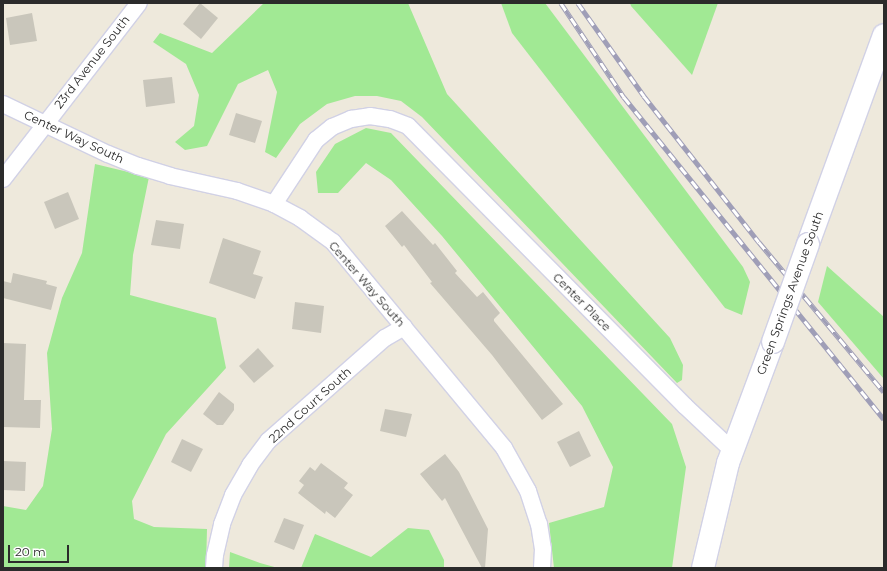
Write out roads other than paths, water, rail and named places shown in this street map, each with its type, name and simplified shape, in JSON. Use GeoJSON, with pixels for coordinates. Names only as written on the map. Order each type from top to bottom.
{"type":"FeatureCollection","features":[{"type":"Feature","properties":{"kind":"main road","name":"Green Springs Avenue South"},"geometry":{"type":"LineString","coordinates":[[707,563],[728,464],[884,35]]}},
{"type":"Feature","properties":{"kind":"street","name":"23rd Avenue South"},"geometry":{"type":"LineString","coordinates":[[3,179],[139,3]]}},
{"type":"Feature","properties":{"kind":"street","name":"Center Way South"},"geometry":{"type":"LineString","coordinates":[[3,104],[138,166],[170,176],[237,191],[274,204],[300,218],[333,242],[489,428],[516,467],[528,492],[539,524],[543,550],[542,568]]}},
{"type":"Feature","properties":{"kind":"street","name":"Center Place"},"geometry":{"type":"LineString","coordinates":[[274,204],[316,140],[332,127],[351,119],[370,116],[390,119],[408,126],[685,406],[733,451]]}},
{"type":"Feature","properties":{"kind":"street","name":"22nd Court South"},"geometry":{"type":"LineString","coordinates":[[214,568],[215,555],[222,524],[233,495],[250,465],[268,441],[385,338],[404,327]]}},
{"type":"Feature","properties":{"kind":"railway"},"geometry":{"type":"LineString","coordinates":[[561,3],[624,97],[884,419]]}},
{"type":"Feature","properties":{"kind":"railway"},"geometry":{"type":"LineString","coordinates":[[578,3],[644,96],[759,242],[884,392]]}}]}
